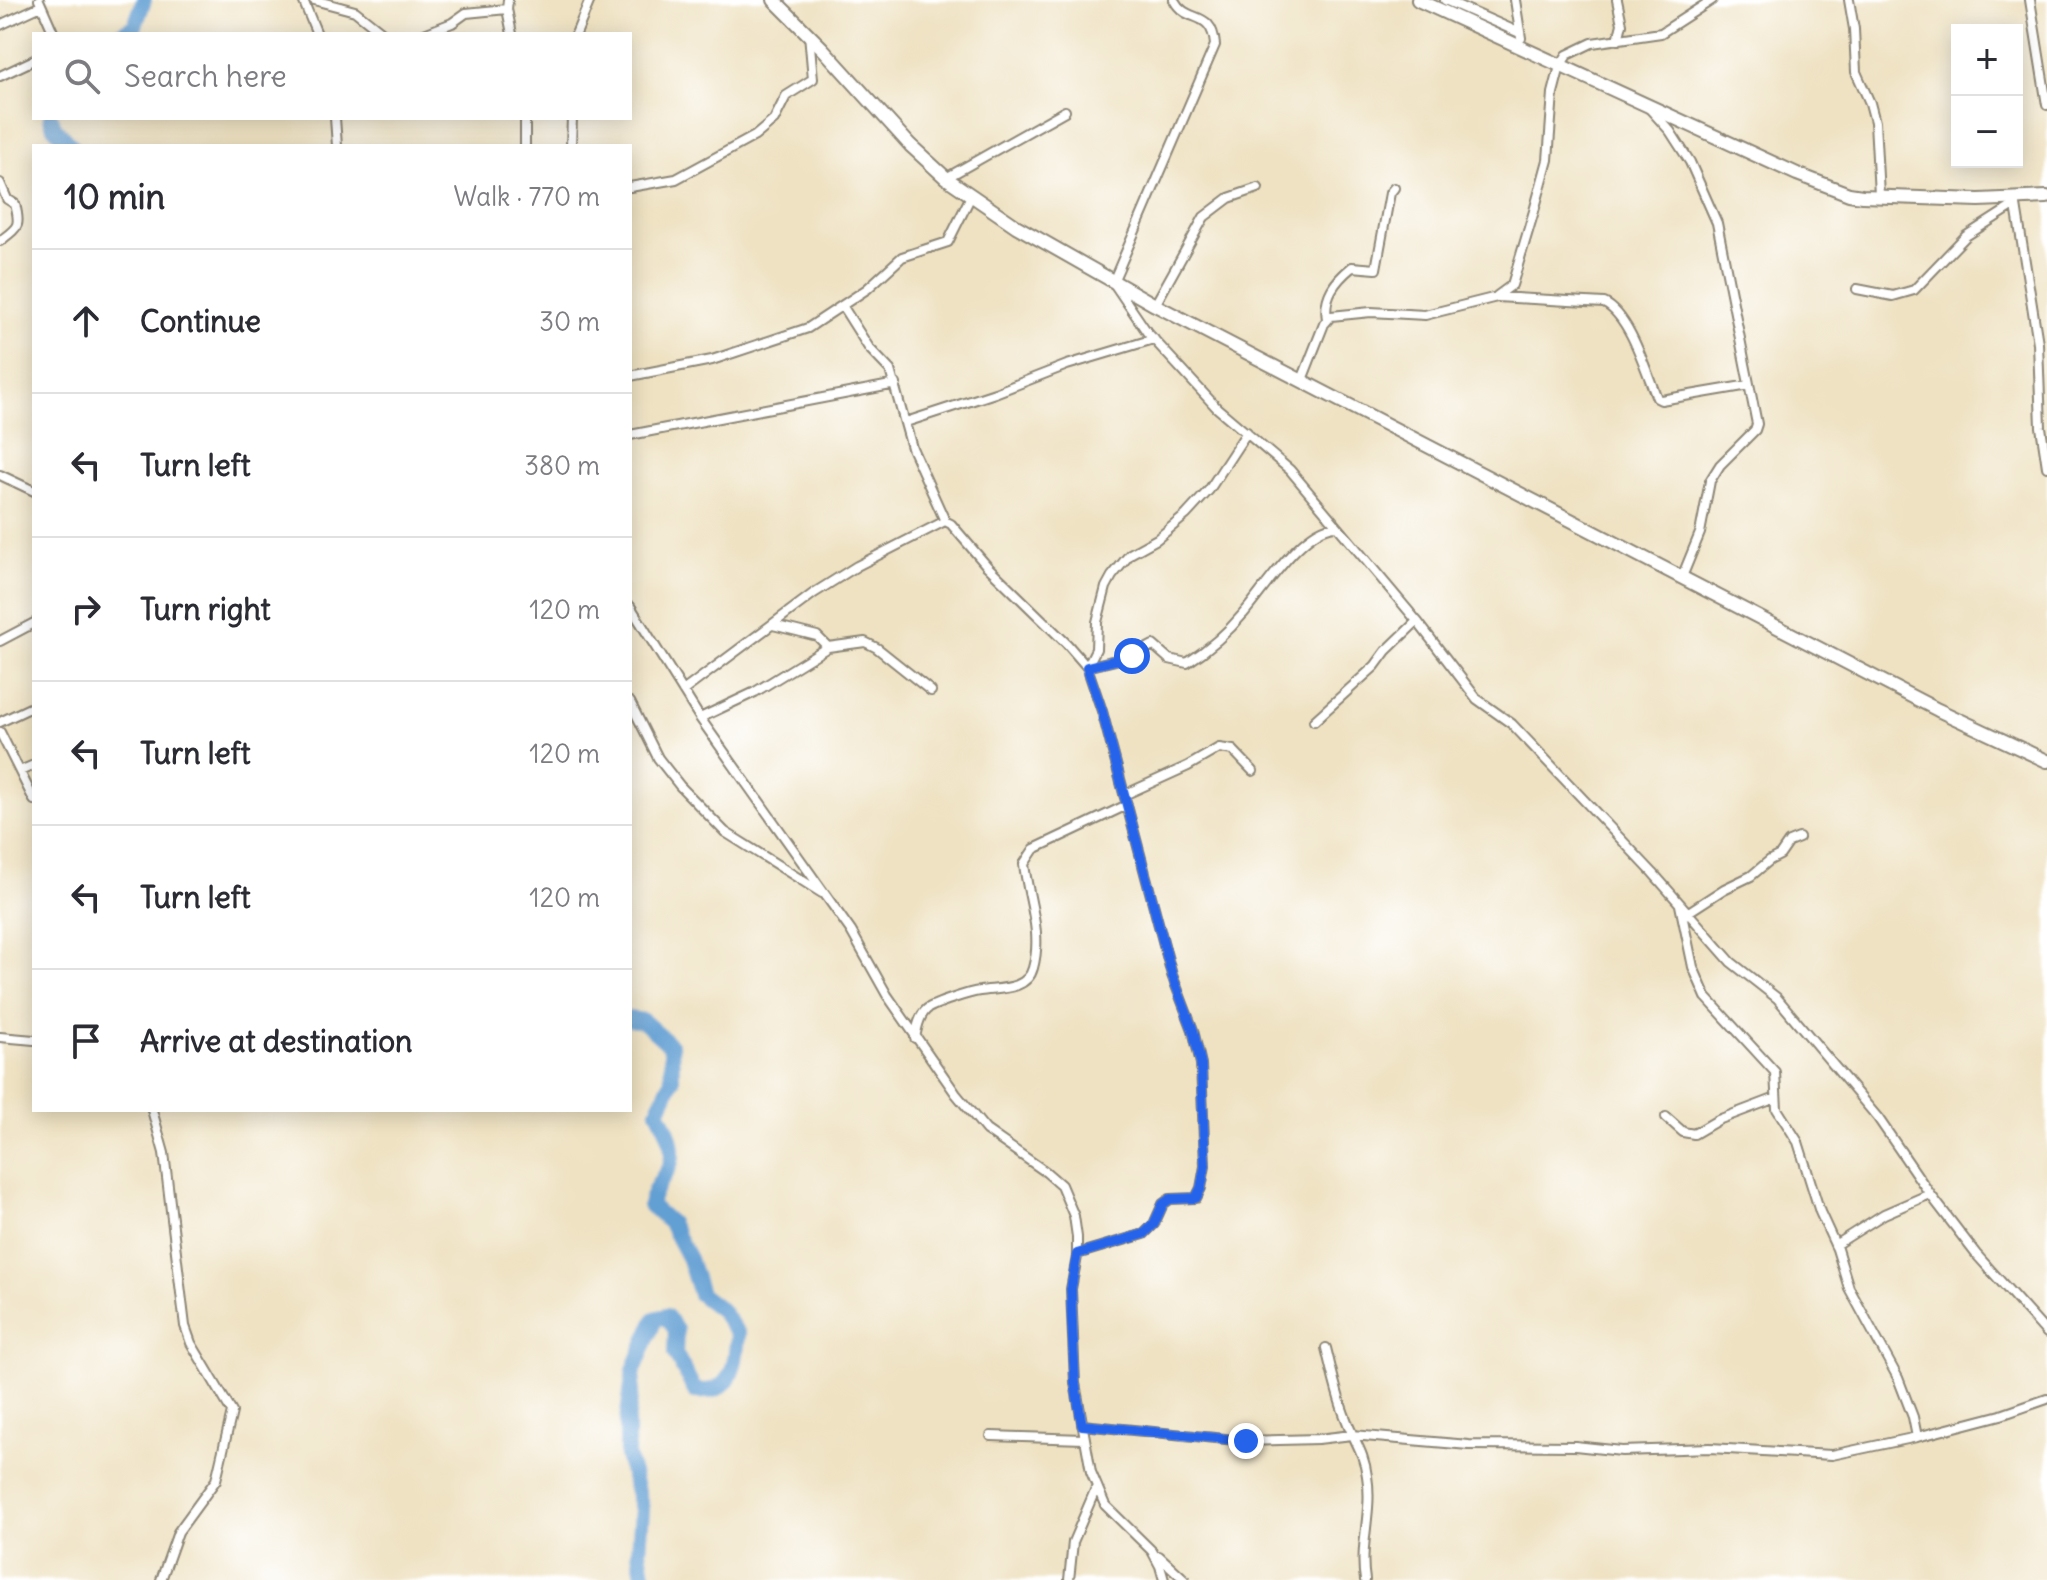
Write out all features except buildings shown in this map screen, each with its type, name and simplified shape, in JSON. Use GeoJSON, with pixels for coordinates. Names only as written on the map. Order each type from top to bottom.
{"type":"FeatureCollection","features":[{"type":"Feature","properties":{"kind":"street"},"geometry":{"type":"LineString","coordinates":[[303,0],[316,32]]}},
{"type":"Feature","properties":{"kind":"street"},"geometry":{"type":"LineString","coordinates":[[314,0],[355,11],[381,32]]}},
{"type":"Feature","properties":{"kind":"street"},"geometry":{"type":"LineString","coordinates":[[577,32],[590,0]]}},
{"type":"Feature","properties":{"kind":"street"},"geometry":{"type":"LineString","coordinates":[[774,0],[910,145],[946,178],[1113,282],[1965,724],[2047,761]]}},
{"type":"Feature","properties":{"kind":"street"},"geometry":{"type":"LineString","coordinates":[[1113,282],[1215,45],[1214,29],[1206,20],[1189,15],[1174,0]]}},
{"type":"Feature","properties":{"kind":"street"},"geometry":{"type":"LineString","coordinates":[[1418,0],[1649,108],[1849,194],[2016,202],[2047,197]]}},
{"type":"Feature","properties":{"kind":"street"},"geometry":{"type":"LineString","coordinates":[[1445,0],[1520,33]]}},
{"type":"Feature","properties":{"kind":"street"},"geometry":{"type":"LineString","coordinates":[[1515,0],[1524,50]]}},
{"type":"Feature","properties":{"kind":"street"},"geometry":{"type":"LineString","coordinates":[[1617,0],[1622,24],[1618,40]]}},
{"type":"Feature","properties":{"kind":"street"},"geometry":{"type":"LineString","coordinates":[[1849,0],[1856,72],[1875,122],[1879,195]]}},
{"type":"Feature","properties":{"kind":"street"},"geometry":{"type":"LineString","coordinates":[[2030,0],[2047,105]]}},
{"type":"Feature","properties":{"kind":"street"},"geometry":{"type":"LineString","coordinates":[[1497,297],[1512,285],[1534,211],[1548,160],[1553,93],[1560,66],[1567,55],[1575,49],[1661,33],[1709,1]]}},
{"type":"Feature","properties":{"kind":"street"},"geometry":{"type":"LineString","coordinates":[[0,25],[40,3],[53,32]]}},
{"type":"Feature","properties":{"kind":"street"},"geometry":{"type":"LineString","coordinates":[[429,32],[452,23],[466,13],[508,5],[512,32]]}},
{"type":"Feature","properties":{"kind":"street"},"geometry":{"type":"LineString","coordinates":[[632,187],[676,179],[755,136],[774,120],[786,96],[813,79],[809,34]]}},
{"type":"Feature","properties":{"kind":"street"},"geometry":{"type":"LineString","coordinates":[[0,76],[32,61]]}},
{"type":"Feature","properties":{"kind":"street"},"geometry":{"type":"LineString","coordinates":[[1649,108],[1670,131],[1690,162],[1717,223],[1756,416],[1755,430],[1720,465],[1710,481],[1700,533],[1682,577]]}},
{"type":"Feature","properties":{"kind":"street"},"geometry":{"type":"LineString","coordinates":[[946,178],[1065,111]]}},
{"type":"Feature","properties":{"kind":"street"},"geometry":{"type":"LineString","coordinates":[[335,120],[337,144]]}},
{"type":"Feature","properties":{"kind":"street"},"geometry":{"type":"LineString","coordinates":[[525,120],[525,144]]}},
{"type":"Feature","properties":{"kind":"street"},"geometry":{"type":"LineString","coordinates":[[571,144],[572,120]]}},
{"type":"Feature","properties":{"kind":"street"},"geometry":{"type":"LineString","coordinates":[[0,183],[4,200],[15,204],[20,222],[0,241]]}},
{"type":"Feature","properties":{"kind":"street"},"geometry":{"type":"LineString","coordinates":[[1155,305],[1204,217],[1229,198],[1258,188]]}},
{"type":"Feature","properties":{"kind":"street"},"geometry":{"type":"LineString","coordinates":[[1302,380],[1327,319],[1325,308],[1335,280],[1352,267],[1376,269],[1390,193],[1394,188]]}},
{"type":"Feature","properties":{"kind":"street"},"geometry":{"type":"LineString","coordinates":[[632,376],[712,360],[808,328],[843,307],[902,257],[948,242],[971,196]]}},
{"type":"Feature","properties":{"kind":"street"},"geometry":{"type":"LineString","coordinates":[[1857,289],[1893,296],[1914,290],[1966,236],[2016,202]]}},
{"type":"Feature","properties":{"kind":"street"},"geometry":{"type":"LineString","coordinates":[[2016,202],[2044,367],[2041,427],[2047,467]]}},
{"type":"Feature","properties":{"kind":"street"},"geometry":{"type":"LineString","coordinates":[[1113,282],[1154,339],[1217,408],[1290,470],[1417,621],[1477,699],[1512,724],[1731,962],[1764,987],[1788,1011],[1878,1118],[1976,1254],[2047,1333]]}},
{"type":"Feature","properties":{"kind":"street"},"geometry":{"type":"LineString","coordinates":[[1327,319],[1337,314],[1371,312],[1425,315],[1497,297],[1591,302],[1612,307],[1618,312],[1632,337],[1657,398],[1661,400],[1749,385]]}},
{"type":"Feature","properties":{"kind":"street"},"geometry":{"type":"LineString","coordinates":[[843,307],[869,348],[890,370],[912,448],[945,521],[1087,667],[1102,711],[1172,975],[1193,1030],[1201,1064],[1204,1177],[1196,1198],[1170,1199],[1163,1204],[1154,1224],[1144,1234],[1077,1254]]}},
{"type":"Feature","properties":{"kind":"street"},"geometry":{"type":"LineString","coordinates":[[906,422],[1067,365],[1154,339]]}},
{"type":"Feature","properties":{"kind":"street"},"geometry":{"type":"LineString","coordinates":[[632,435],[896,384]]}},
{"type":"Feature","properties":{"kind":"street"},"geometry":{"type":"LineString","coordinates":[[1087,667],[1096,649],[1097,622],[1112,576],[1130,554],[1157,539],[1209,490],[1247,432]]}},
{"type":"Feature","properties":{"kind":"street"},"geometry":{"type":"LineString","coordinates":[[0,475],[32,490]]}},
{"type":"Feature","properties":{"kind":"street"},"geometry":{"type":"LineString","coordinates":[[683,691],[814,593],[857,566],[945,521]]}},
{"type":"Feature","properties":{"kind":"street"},"geometry":{"type":"LineString","coordinates":[[1087,667],[1132,656],[1153,645],[1169,659],[1187,663],[1229,629],[1263,585],[1308,540],[1323,529],[1336,526]]}},
{"type":"Feature","properties":{"kind":"street"},"geometry":{"type":"LineString","coordinates":[[632,609],[700,718],[851,931],[875,977],[956,1094],[986,1130],[1061,1185],[1074,1216],[1077,1254],[1071,1289],[1075,1383],[1096,1488],[1114,1517],[1185,1580]]}},
{"type":"Feature","properties":{"kind":"street"},"geometry":{"type":"LineString","coordinates":[[1314,721],[1375,666],[1417,621]]}},
{"type":"Feature","properties":{"kind":"street"},"geometry":{"type":"LineString","coordinates":[[0,641],[32,624]]}},
{"type":"Feature","properties":{"kind":"street"},"geometry":{"type":"LineString","coordinates":[[773,625],[817,636],[828,647]]}},
{"type":"Feature","properties":{"kind":"street"},"geometry":{"type":"LineString","coordinates":[[700,718],[755,692],[828,647],[865,642],[931,691]]}},
{"type":"Feature","properties":{"kind":"street"},"geometry":{"type":"LineString","coordinates":[[632,706],[658,758],[680,786],[725,832],[826,896]]}},
{"type":"Feature","properties":{"kind":"street"},"geometry":{"type":"LineString","coordinates":[[0,722],[32,707]]}},
{"type":"Feature","properties":{"kind":"street"},"geometry":{"type":"LineString","coordinates":[[0,732],[32,796]]}},
{"type":"Feature","properties":{"kind":"street"},"geometry":{"type":"LineString","coordinates":[[1124,795],[1219,748],[1233,750],[1253,771]]}},
{"type":"Feature","properties":{"kind":"street"},"geometry":{"type":"LineString","coordinates":[[20,771],[32,766]]}},
{"type":"Feature","properties":{"kind":"street"},"geometry":{"type":"LineString","coordinates":[[915,1038],[918,1022],[927,1009],[965,994],[1009,988],[1023,982],[1032,972],[1036,942],[1024,864],[1034,849],[1127,805]]}},
{"type":"Feature","properties":{"kind":"street"},"geometry":{"type":"LineString","coordinates":[[1687,913],[1751,876],[1780,855],[1789,842],[1799,838]]}},
{"type":"Feature","properties":{"kind":"street"},"geometry":{"type":"LineString","coordinates":[[1680,904],[1693,967],[1706,997],[1775,1072],[1777,1109],[1803,1152],[1820,1212],[1854,1299],[1886,1351],[1913,1417],[1917,1437]]}},
{"type":"Feature","properties":{"kind":"street"},"geometry":{"type":"LineString","coordinates":[[0,1037],[32,1040]]}},
{"type":"Feature","properties":{"kind":"street"},"geometry":{"type":"LineString","coordinates":[[1666,1117],[1683,1132],[1694,1134],[1718,1120],[1776,1098]]}},
{"type":"Feature","properties":{"kind":"street"},"geometry":{"type":"LineString","coordinates":[[153,1112],[164,1153],[185,1326],[191,1343],[232,1412],[216,1480],[178,1532],[161,1580]]}},
{"type":"Feature","properties":{"kind":"street"},"geometry":{"type":"LineString","coordinates":[[1835,1245],[1884,1214],[1930,1194]]}},
{"type":"Feature","properties":{"kind":"street"},"geometry":{"type":"LineString","coordinates":[[1326,1348],[1352,1435],[1363,1452],[1370,1497],[1363,1551],[1365,1580]]}},
{"type":"Feature","properties":{"kind":"street"},"geometry":{"type":"LineString","coordinates":[[1082,1425],[1246,1441],[1352,1435],[1469,1445],[1575,1446],[1622,1451],[1710,1448],[1811,1455],[1860,1450],[1917,1437],[2001,1415],[2047,1399]]}},
{"type":"Feature","properties":{"kind":"street"},"geometry":{"type":"LineString","coordinates":[[991,1436],[1084,1439]]}},
{"type":"Feature","properties":{"kind":"street"},"geometry":{"type":"LineString","coordinates":[[1069,1580],[1073,1542],[1096,1488]]}},
{"type":"Feature","properties":{"kind":"street"},"geometry":{"type":"LineString","coordinates":[[1152,1551],[1164,1580]]}},
{"type":"Feature","properties":{"kind":"waterway"},"geometry":{"type":"LineString","coordinates":[[124,32],[135,26],[144,0]]}},
{"type":"Feature","properties":{"kind":"waterway"},"geometry":{"type":"LineString","coordinates":[[52,120],[54,127],[70,144]]}},
{"type":"Feature","properties":{"kind":"waterway"},"geometry":{"type":"LineString","coordinates":[[632,1019],[643,1021],[671,1046],[672,1080],[658,1111],[668,1132],[672,1156],[650,1205],[670,1223],[689,1259],[700,1294],[721,1310],[738,1334],[730,1375],[718,1388],[695,1391],[675,1353],[676,1330],[666,1316],[655,1319],[634,1370],[627,1422],[627,1456],[642,1509],[639,1552],[644,1580]]}},
{"type":"Feature","properties":{"kind":"route"},"geometry":{"type":"LineString","coordinates":[[1132,656],[1087,667],[1102,711],[1172,975],[1193,1030],[1201,1064],[1205,1166],[1196,1198],[1170,1199],[1163,1204],[1154,1224],[1144,1234],[1077,1254],[1071,1289],[1075,1383],[1082,1425],[1246,1441]]}}]}
